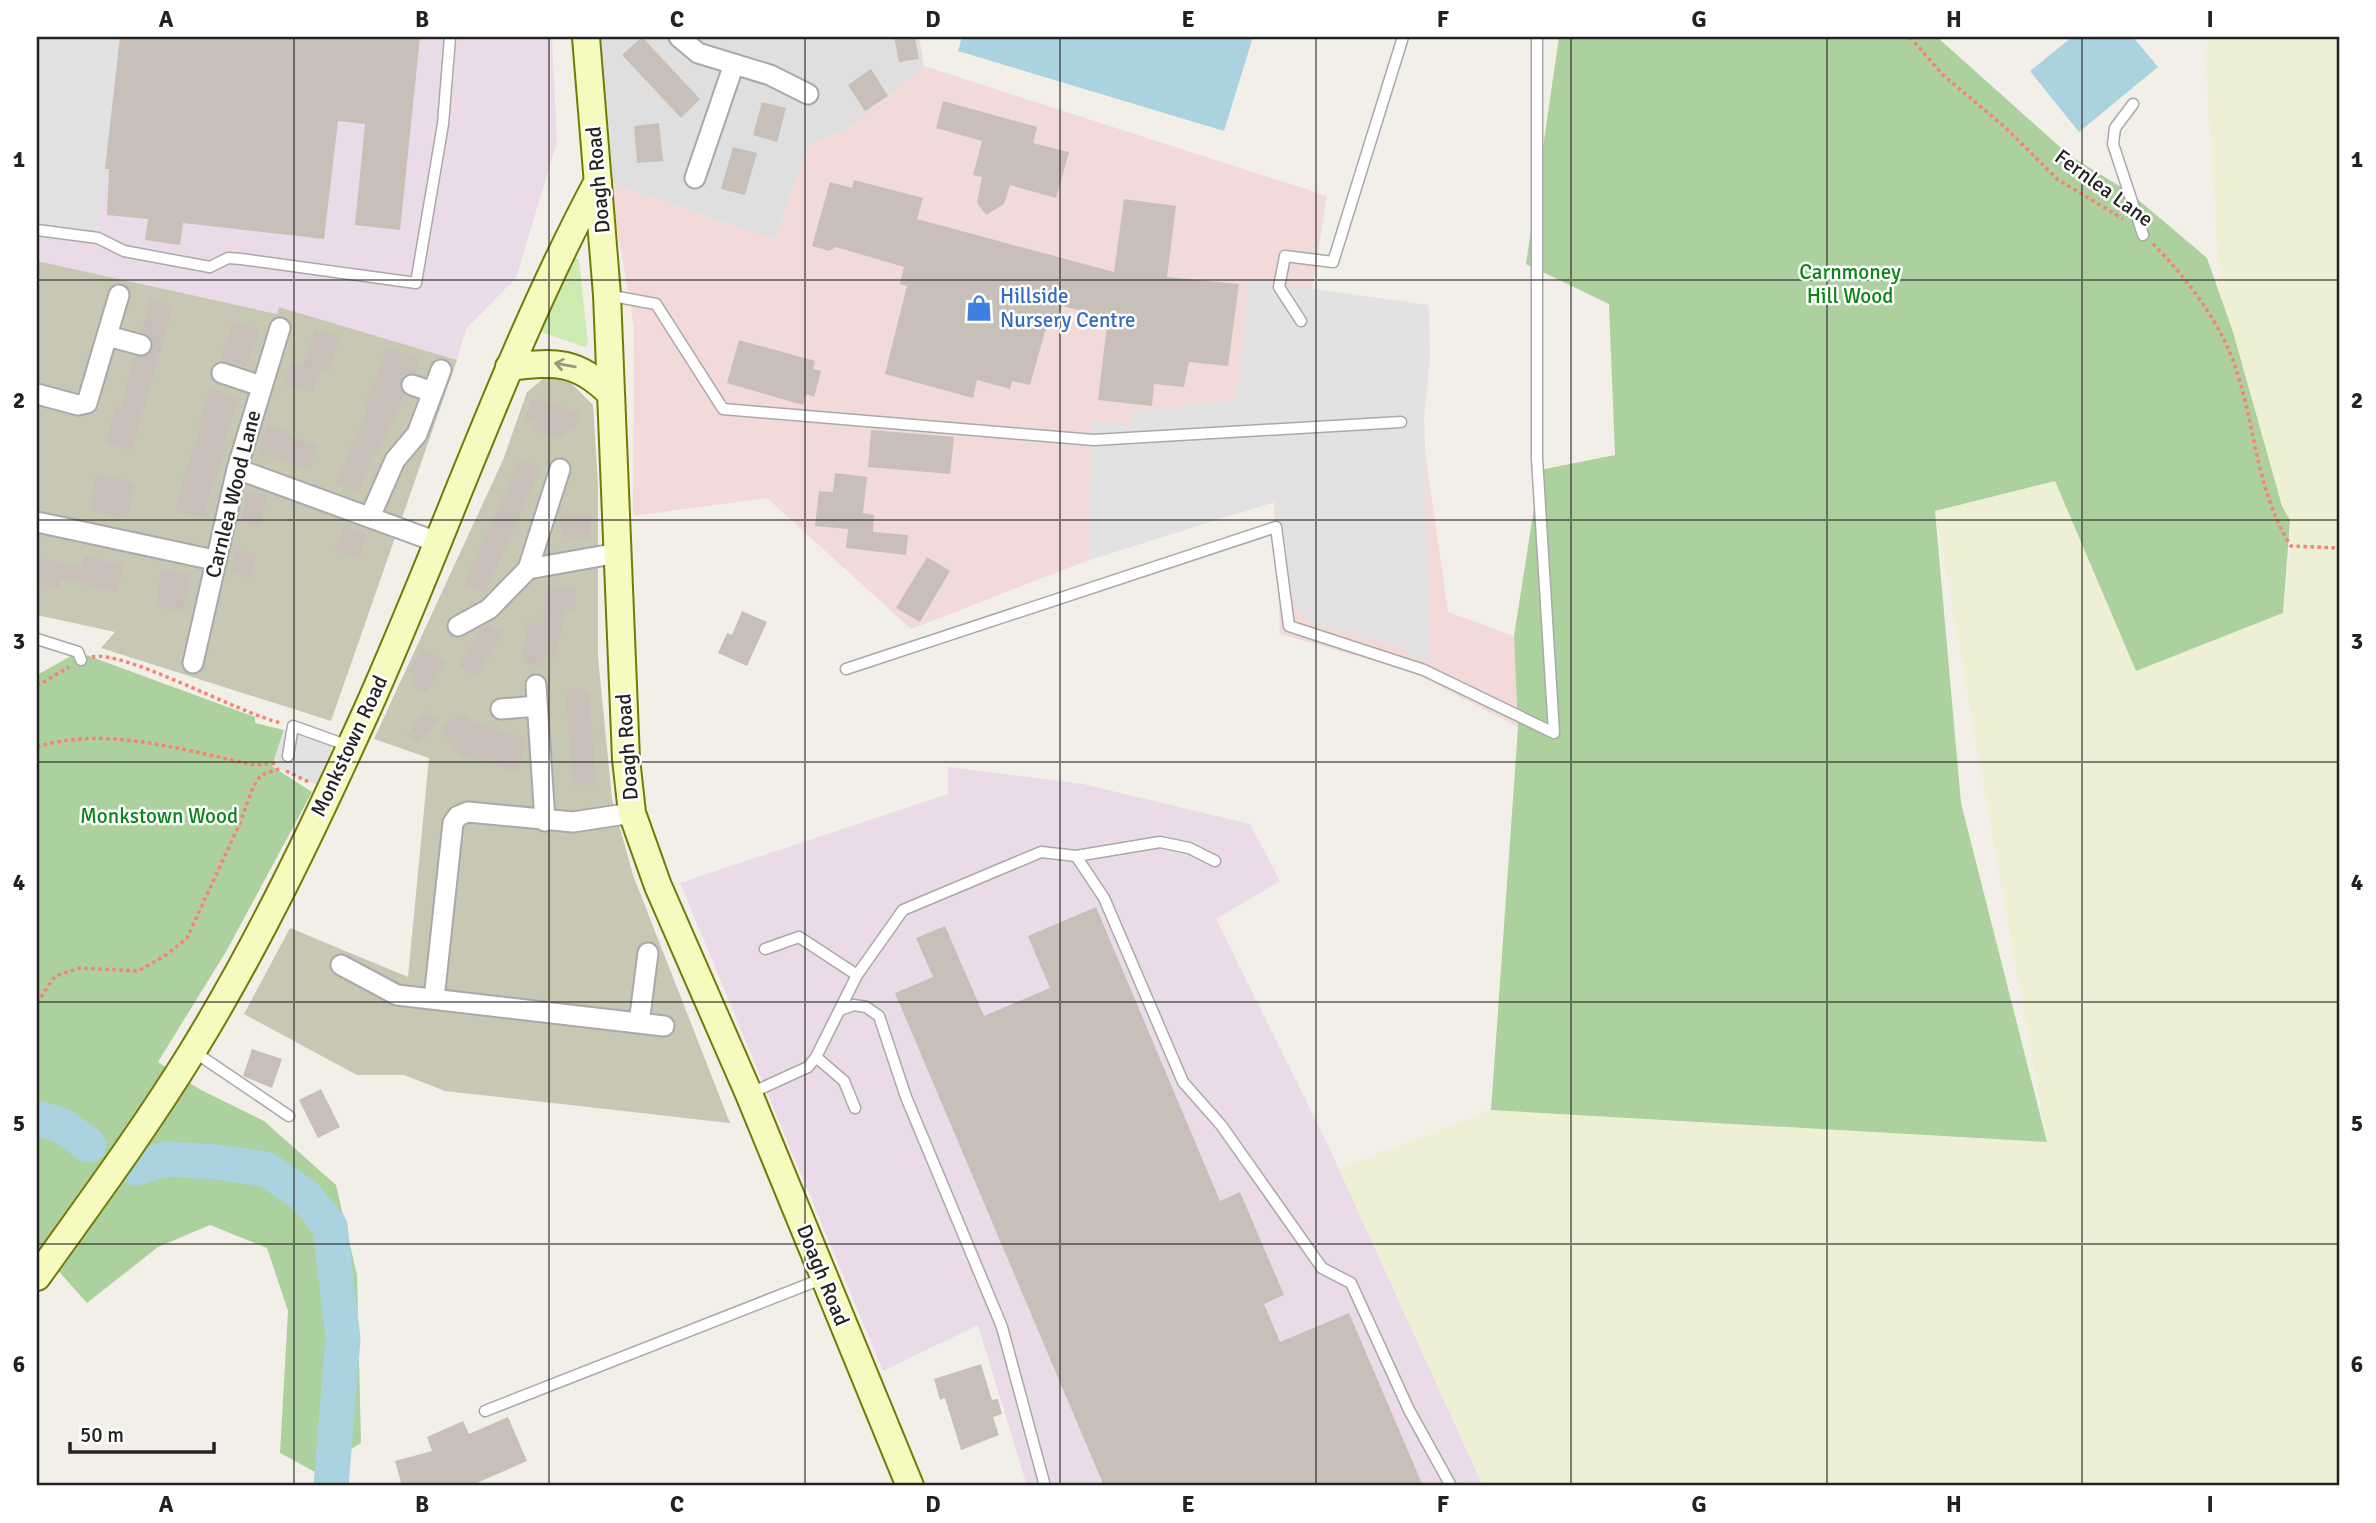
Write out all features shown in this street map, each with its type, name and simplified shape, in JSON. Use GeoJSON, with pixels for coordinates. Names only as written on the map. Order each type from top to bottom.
{"type":"FeatureCollection","features":[{"type":"Feature","properties":{"kind":"main road","name":"Doagh Road"},"geometry":{"type":"LineString","coordinates":[[586,37],[607,295],[626,759],[632,813],[658,886],[749,1094],[910,1486]]}},
{"type":"Feature","properties":{"kind":"main road","name":"Monkstown Road"},"geometry":{"type":"LineString","coordinates":[[37,1277],[148,1121],[193,1051],[267,921],[350,746],[509,367],[598,181]]}},
{"type":"Feature","properties":{"kind":"main road"},"geometry":{"type":"LineString","coordinates":[[509,367],[547,362],[578,367],[611,394]]}},
{"type":"Feature","properties":{"kind":"street"},"geometry":{"type":"LineString","coordinates":[[679,37],[698,52],[770,75],[808,94]]}},
{"type":"Feature","properties":{"kind":"street"},"geometry":{"type":"LineString","coordinates":[[695,178],[734,64]]}},
{"type":"Feature","properties":{"kind":"street"},"geometry":{"type":"LineString","coordinates":[[37,394],[78,405],[87,403],[120,295]]}},
{"type":"Feature","properties":{"kind":"street","name":"Carnlea Wood Lane"},"geometry":{"type":"LineString","coordinates":[[193,663],[214,560],[237,469],[280,328]]}},
{"type":"Feature","properties":{"kind":"street"},"geometry":{"type":"LineString","coordinates":[[108,337],[141,345]]}},
{"type":"Feature","properties":{"kind":"street"},"geometry":{"type":"LineString","coordinates":[[370,517],[395,460],[417,434],[441,370]]}},
{"type":"Feature","properties":{"kind":"street"},"geometry":{"type":"LineString","coordinates":[[222,373],[261,386]]}},
{"type":"Feature","properties":{"kind":"street"},"geometry":{"type":"LineString","coordinates":[[412,385],[433,392]]}},
{"type":"Feature","properties":{"kind":"street"},"geometry":{"type":"LineString","coordinates":[[237,469],[436,542]]}},
{"type":"Feature","properties":{"kind":"street"},"geometry":{"type":"LineString","coordinates":[[458,626],[489,609],[528,569],[560,469]]}},
{"type":"Feature","properties":{"kind":"street"},"geometry":{"type":"LineString","coordinates":[[37,522],[214,560]]}},
{"type":"Feature","properties":{"kind":"street"},"geometry":{"type":"LineString","coordinates":[[528,569],[618,553]]}},
{"type":"Feature","properties":{"kind":"street"},"geometry":{"type":"LineString","coordinates":[[536,685],[545,821]]}},
{"type":"Feature","properties":{"kind":"street"},"geometry":{"type":"LineString","coordinates":[[501,709],[537,706]]}},
{"type":"Feature","properties":{"kind":"street"},"geometry":{"type":"LineString","coordinates":[[433,999],[453,823],[458,816],[468,812],[572,822],[632,813]]}},
{"type":"Feature","properties":{"kind":"street"},"geometry":{"type":"LineString","coordinates":[[639,1023],[648,953]]}},
{"type":"Feature","properties":{"kind":"street"},"geometry":{"type":"LineString","coordinates":[[341,965],[397,995],[664,1026]]}},
{"type":"Feature","properties":{"kind":"lane"},"geometry":{"type":"LineString","coordinates":[[37,230],[99,238],[124,251],[210,267],[228,258],[241,259],[416,283],[443,124],[450,37]]}},
{"type":"Feature","properties":{"kind":"lane"},"geometry":{"type":"LineString","coordinates":[[1301,321],[1279,287],[1285,256],[1333,262],[1402,37]]}},
{"type":"Feature","properties":{"kind":"lane"},"geometry":{"type":"LineString","coordinates":[[846,669],[1276,527],[1289,626],[1424,670],[1554,733],[1537,457],[1537,37]]}},
{"type":"Feature","properties":{"kind":"lane"},"geometry":{"type":"LineString","coordinates":[[2133,104],[2115,128],[2113,144],[2143,235]]}},
{"type":"Feature","properties":{"kind":"lane"},"geometry":{"type":"LineString","coordinates":[[607,295],[656,304],[723,409],[1094,440],[1401,422]]}},
{"type":"Feature","properties":{"kind":"lane"},"geometry":{"type":"LineString","coordinates":[[37,639],[78,652],[81,660]]}},
{"type":"Feature","properties":{"kind":"lane"},"geometry":{"type":"LineString","coordinates":[[288,756],[293,726],[350,746]]}},
{"type":"Feature","properties":{"kind":"lane"},"geometry":{"type":"LineString","coordinates":[[749,1094],[789,1077],[807,1067],[816,1057],[857,975],[903,910],[1041,852],[1076,856],[1160,842],[1189,848],[1215,861]]}},
{"type":"Feature","properties":{"kind":"lane"},"geometry":{"type":"LineString","coordinates":[[1076,856],[1104,898],[1182,1082],[1222,1125],[1322,1268],[1351,1283],[1409,1410],[1451,1486]]}},
{"type":"Feature","properties":{"kind":"lane"},"geometry":{"type":"LineString","coordinates":[[765,948],[799,937],[857,975]]}},
{"type":"Feature","properties":{"kind":"lane"},"geometry":{"type":"LineString","coordinates":[[840,1010],[854,1005],[866,1007],[879,1016],[906,1097],[1002,1327],[1045,1486]]}},
{"type":"Feature","properties":{"kind":"lane"},"geometry":{"type":"LineString","coordinates":[[193,1051],[289,1116]]}},
{"type":"Feature","properties":{"kind":"lane"},"geometry":{"type":"LineString","coordinates":[[816,1057],[844,1081],[855,1108]]}},
{"type":"Feature","properties":{"kind":"lane"},"geometry":{"type":"LineString","coordinates":[[485,1411],[824,1278]]}},
{"type":"Feature","properties":{"kind":"path","name":"Fernlea Lane"},"geometry":{"type":"LineString","coordinates":[[1910,37],[1943,75],[2006,128],[2057,179],[2106,207],[2143,235],[2178,269],[2203,305],[2233,361],[2275,520],[2291,546],[2339,548]]}},
{"type":"Feature","properties":{"kind":"path"},"geometry":{"type":"LineString","coordinates":[[37,686],[81,660],[99,655],[117,657],[255,717],[293,726]]}},
{"type":"Feature","properties":{"kind":"path"},"geometry":{"type":"LineString","coordinates":[[37,747],[62,739],[125,741],[272,766],[288,756]]}},
{"type":"Feature","properties":{"kind":"path"},"geometry":{"type":"LineString","coordinates":[[281,769],[288,756]]}},
{"type":"Feature","properties":{"kind":"path"},"geometry":{"type":"LineString","coordinates":[[37,1003],[55,976],[80,968],[138,971],[166,956],[187,938],[240,823],[253,787],[261,775],[281,769],[329,790]]}},
{"type":"Feature","properties":{"kind":"shaded area"},"geometry":{"type":"Polygon","coordinates":[[[37,37],[552,37],[557,142],[516,278],[466,329],[457,360],[279,307],[278,314],[37,262],[37,37]]]}},
{"type":"Feature","properties":{"kind":"shaded area"},"geometry":{"type":"Polygon","coordinates":[[[37,37],[120,37],[98,238],[37,230],[37,37]]]}},
{"type":"Feature","properties":{"kind":"shaded area"},"geometry":{"type":"Polygon","coordinates":[[[594,37],[919,37],[924,66],[851,127],[809,145],[774,240],[609,182],[594,37]]]}},
{"type":"Feature","properties":{"kind":"shaded area"},"geometry":{"type":"Polygon","coordinates":[[[2210,37],[2339,37],[2339,1486],[1483,1486],[1339,1169],[1491,1110],[2047,1142],[1935,511],[2055,481],[2136,671],[2283,613],[2291,546],[2221,298],[2205,54],[2210,37]]]}},
{"type":"Feature","properties":{"kind":"shaded area"},"geometry":{"type":"Polygon","coordinates":[[[924,66],[1327,196],[1312,289],[1430,359],[1424,417],[1425,451],[1448,612],[1514,636],[1518,727],[1412,672],[1280,634],[1274,502],[1089,560],[911,629],[767,498],[633,516],[634,327],[609,182],[774,240],[809,145],[851,127],[924,66]]]}},
{"type":"Feature","properties":{"kind":"shaded area"},"geometry":{"type":"Polygon","coordinates":[[[37,261],[277,314],[279,307],[457,360],[331,721],[101,648],[115,632],[37,615],[37,261]]]}},
{"type":"Feature","properties":{"kind":"shaded area"},"geometry":{"type":"Polygon","coordinates":[[[1250,280],[1429,305],[1430,359],[1424,417],[1430,663],[1397,646],[1310,622],[1295,607],[1274,502],[1089,560],[1092,420],[1131,425],[1132,411],[1236,401],[1250,280]]]}},
{"type":"Feature","properties":{"kind":"shaded area"},"geometry":{"type":"Polygon","coordinates":[[[544,378],[567,379],[593,405],[598,485],[598,657],[612,799],[633,875],[730,1123],[445,1091],[404,1075],[357,1075],[244,1014],[290,928],[408,977],[429,758],[374,739],[503,460],[527,392],[544,378]]]}},
{"type":"Feature","properties":{"kind":"shaded area","name":"Monkstown Wood"},"geometry":{"type":"Polygon","coordinates":[[[284,730],[333,745],[317,785],[272,766],[284,730]]]}},
{"type":"Feature","properties":{"kind":"shaded area"},"geometry":{"type":"Polygon","coordinates":[[[948,767],[1083,784],[1250,824],[1280,881],[1216,919],[1330,1149],[1483,1486],[1027,1486],[978,1325],[883,1371],[680,883],[948,794],[948,767]]]}},
{"type":"Feature","properties":{"kind":"green space","name":"Carnmoney Hill Wood"},"geometry":{"type":"Polygon","coordinates":[[[1559,37],[1937,37],[2069,155],[2129,192],[2207,258],[2233,332],[2282,506],[2290,520],[2283,613],[2136,671],[2055,481],[1935,511],[1961,803],[2047,1142],[1491,1110],[1518,728],[1514,636],[1540,470],[1615,455],[1609,304],[1526,264],[1559,37]]]}},
{"type":"Feature","properties":{"kind":"green space"},"geometry":{"type":"Polygon","coordinates":[[[573,257],[579,260],[588,344],[585,347],[541,332],[573,257]]]}},
{"type":"Feature","properties":{"kind":"green space","name":"Monkstown Wood"},"geometry":{"type":"Polygon","coordinates":[[[78,652],[255,717],[255,723],[284,730],[272,766],[312,792],[227,950],[158,1062],[201,1090],[264,1121],[336,1185],[357,1275],[361,1443],[315,1472],[280,1453],[288,1311],[267,1248],[210,1225],[158,1247],[87,1303],[37,1247],[37,675],[78,652]]]}},
{"type":"Feature","properties":{"kind":"water"},"geometry":{"type":"Polygon","coordinates":[[[962,37],[1253,37],[1224,131],[958,51],[962,37]]]}},
{"type":"Feature","properties":{"kind":"water"},"geometry":{"type":"Polygon","coordinates":[[[2072,37],[2133,37],[2158,67],[2079,132],[2030,71],[2072,37]]]}},
{"type":"Feature","properties":{"kind":"building"},"geometry":{"type":"Polygon","coordinates":[[[120,37],[420,37],[400,230],[355,225],[365,124],[338,121],[324,239],[183,223],[180,245],[145,240],[148,219],[107,215],[109,169],[105,169],[120,37]]]}},
{"type":"Feature","properties":{"kind":"building"},"geometry":{"type":"Polygon","coordinates":[[[642,37],[700,99],[681,118],[622,55],[642,37]]]}},
{"type":"Feature","properties":{"kind":"building"},"geometry":{"type":"Polygon","coordinates":[[[894,37],[915,37],[919,59],[899,62],[894,37]]]}},
{"type":"Feature","properties":{"kind":"building"},"geometry":{"type":"Polygon","coordinates":[[[871,69],[888,96],[865,111],[848,85],[871,69]]]}},
{"type":"Feature","properties":{"kind":"building"},"geometry":{"type":"Polygon","coordinates":[[[943,101],[1037,127],[1033,143],[1069,152],[1056,198],[1010,185],[1004,204],[986,215],[977,203],[982,177],[973,175],[982,141],[936,128],[943,101]]]}},
{"type":"Feature","properties":{"kind":"building"},"geometry":{"type":"Polygon","coordinates":[[[762,102],[786,108],[777,142],[753,135],[762,102]]]}},
{"type":"Feature","properties":{"kind":"building"},"geometry":{"type":"Polygon","coordinates":[[[659,123],[663,161],[637,163],[634,126],[659,123]]]}},
{"type":"Feature","properties":{"kind":"building"},"geometry":{"type":"Polygon","coordinates":[[[733,147],[757,153],[745,195],[721,189],[733,147]]]}},
{"type":"Feature","properties":{"kind":"building"},"geometry":{"type":"Polygon","coordinates":[[[854,180],[923,198],[917,219],[1114,272],[1124,199],[1176,206],[1167,277],[1239,284],[1228,366],[1189,362],[1184,387],[1154,384],[1152,406],[1098,400],[1108,318],[1062,306],[1058,320],[1049,317],[1030,385],[1012,381],[1010,389],[977,380],[973,398],[885,374],[907,286],[900,284],[904,267],[836,247],[829,251],[812,246],[830,182],[852,188],[854,180]]]}},
{"type":"Feature","properties":{"kind":"building"},"geometry":{"type":"Polygon","coordinates":[[[150,300],[173,306],[132,450],[106,443],[116,407],[121,409],[134,356],[145,357],[153,349],[150,337],[141,332],[150,300]]]}},
{"type":"Feature","properties":{"kind":"building"},"geometry":{"type":"Polygon","coordinates":[[[234,321],[259,330],[246,367],[221,358],[234,321]]]}},
{"type":"Feature","properties":{"kind":"building"},"geometry":{"type":"Polygon","coordinates":[[[315,329],[340,337],[328,372],[320,369],[312,392],[284,384],[291,362],[302,366],[315,329]]]}},
{"type":"Feature","properties":{"kind":"building"},"geometry":{"type":"Polygon","coordinates":[[[739,340],[815,361],[813,369],[821,371],[814,397],[806,394],[803,405],[727,383],[739,340]]]}},
{"type":"Feature","properties":{"kind":"building"},"geometry":{"type":"Polygon","coordinates":[[[388,348],[419,358],[415,373],[404,375],[401,381],[400,388],[405,395],[377,453],[374,452],[359,492],[336,483],[368,410],[364,408],[388,348]]]}},
{"type":"Feature","properties":{"kind":"building"},"geometry":{"type":"Polygon","coordinates":[[[210,388],[239,398],[221,449],[225,450],[207,501],[206,517],[176,512],[210,388]]]}},
{"type":"Feature","properties":{"kind":"building"},"geometry":{"type":"Polygon","coordinates":[[[540,399],[579,413],[574,430],[566,428],[563,438],[532,429],[534,422],[525,419],[531,400],[540,402],[540,399]]]}},
{"type":"Feature","properties":{"kind":"building"},"geometry":{"type":"Polygon","coordinates":[[[267,425],[287,432],[286,435],[317,444],[310,471],[258,453],[267,425]]]}},
{"type":"Feature","properties":{"kind":"building"},"geometry":{"type":"Polygon","coordinates":[[[871,430],[954,437],[950,474],[868,467],[871,430]]]}},
{"type":"Feature","properties":{"kind":"building"},"geometry":{"type":"Polygon","coordinates":[[[520,459],[541,468],[485,593],[464,584],[520,459]]]}},
{"type":"Feature","properties":{"kind":"building"},"geometry":{"type":"Polygon","coordinates":[[[835,473],[867,477],[863,513],[874,515],[873,532],[908,535],[906,555],[846,548],[848,529],[815,526],[819,491],[833,492],[835,473]]]}},
{"type":"Feature","properties":{"kind":"building"},"geometry":{"type":"Polygon","coordinates":[[[97,474],[135,483],[127,518],[89,510],[97,474]]]}},
{"type":"Feature","properties":{"kind":"building"},"geometry":{"type":"Polygon","coordinates":[[[247,492],[266,495],[261,525],[242,522],[247,492]]]}},
{"type":"Feature","properties":{"kind":"building"},"geometry":{"type":"Polygon","coordinates":[[[591,516],[590,538],[561,537],[561,517],[591,516]]]}},
{"type":"Feature","properties":{"kind":"building"},"geometry":{"type":"Polygon","coordinates":[[[345,526],[367,535],[358,558],[335,549],[345,526]]]}},
{"type":"Feature","properties":{"kind":"building"},"geometry":{"type":"Polygon","coordinates":[[[236,550],[256,554],[252,577],[231,573],[236,550]]]}},
{"type":"Feature","properties":{"kind":"building"},"geometry":{"type":"Polygon","coordinates":[[[84,556],[123,565],[116,592],[61,579],[59,588],[37,583],[37,558],[81,567],[84,556]]]}},
{"type":"Feature","properties":{"kind":"building"},"geometry":{"type":"Polygon","coordinates":[[[927,557],[950,571],[920,622],[896,608],[927,557]]]}},
{"type":"Feature","properties":{"kind":"building"},"geometry":{"type":"Polygon","coordinates":[[[161,569],[192,575],[183,611],[157,606],[161,569]]]}},
{"type":"Feature","properties":{"kind":"building"},"geometry":{"type":"Polygon","coordinates":[[[547,586],[576,588],[575,610],[565,610],[555,658],[544,656],[542,667],[521,662],[528,623],[543,625],[547,586]]]}},
{"type":"Feature","properties":{"kind":"building"},"geometry":{"type":"Polygon","coordinates":[[[742,611],[767,622],[747,666],[718,653],[727,633],[732,635],[742,611]]]}},
{"type":"Feature","properties":{"kind":"building"},"geometry":{"type":"Polygon","coordinates":[[[488,624],[503,633],[477,676],[459,666],[482,627],[484,629],[488,624]]]}},
{"type":"Feature","properties":{"kind":"building"},"geometry":{"type":"Polygon","coordinates":[[[421,647],[445,661],[426,693],[411,684],[416,676],[409,672],[421,647]]]}},
{"type":"Feature","properties":{"kind":"building"},"geometry":{"type":"Polygon","coordinates":[[[584,688],[585,693],[589,692],[596,784],[573,785],[566,693],[570,693],[569,689],[584,688]]]}},
{"type":"Feature","properties":{"kind":"building"},"geometry":{"type":"Polygon","coordinates":[[[425,711],[437,720],[419,744],[407,735],[425,711]]]}},
{"type":"Feature","properties":{"kind":"building"},"geometry":{"type":"Polygon","coordinates":[[[461,712],[470,721],[527,739],[517,772],[462,755],[440,731],[461,712]]]}},
{"type":"Feature","properties":{"kind":"building"},"geometry":{"type":"Polygon","coordinates":[[[1096,907],[1220,1201],[1240,1192],[1284,1295],[1264,1304],[1280,1342],[1349,1313],[1423,1486],[1104,1486],[895,993],[933,977],[916,938],[945,926],[984,1016],[1050,988],[1028,936],[1096,907]]]}},
{"type":"Feature","properties":{"kind":"building"},"geometry":{"type":"Polygon","coordinates":[[[252,1049],[282,1059],[272,1088],[243,1076],[252,1049]]]}},
{"type":"Feature","properties":{"kind":"building"},"geometry":{"type":"Polygon","coordinates":[[[321,1089],[340,1127],[318,1138],[299,1100],[321,1089]]]}},
{"type":"Feature","properties":{"kind":"building"},"geometry":{"type":"Polygon","coordinates":[[[981,1364],[992,1400],[998,1399],[1002,1414],[993,1417],[999,1435],[961,1450],[945,1398],[940,1400],[934,1379],[981,1364]]]}},
{"type":"Feature","properties":{"kind":"building"},"geometry":{"type":"Polygon","coordinates":[[[508,1417],[527,1461],[470,1486],[402,1486],[395,1461],[432,1451],[427,1437],[463,1421],[469,1434],[508,1417]]]}},
{"type":"Feature","properties":{"kind":"waterway"},"geometry":{"type":"LineString","coordinates":[[37,1118],[63,1126],[89,1145]]}},
{"type":"Feature","properties":{"kind":"waterway"},"geometry":{"type":"LineString","coordinates":[[136,1168],[166,1159],[266,1169],[304,1195],[330,1226],[343,1339],[331,1486]]}},
{"type":"Feature","properties":{"kind":"place","name":"Hillside Nursery Centre"},"geometry":{"type":"Point","coordinates":[979,308]}}]}
